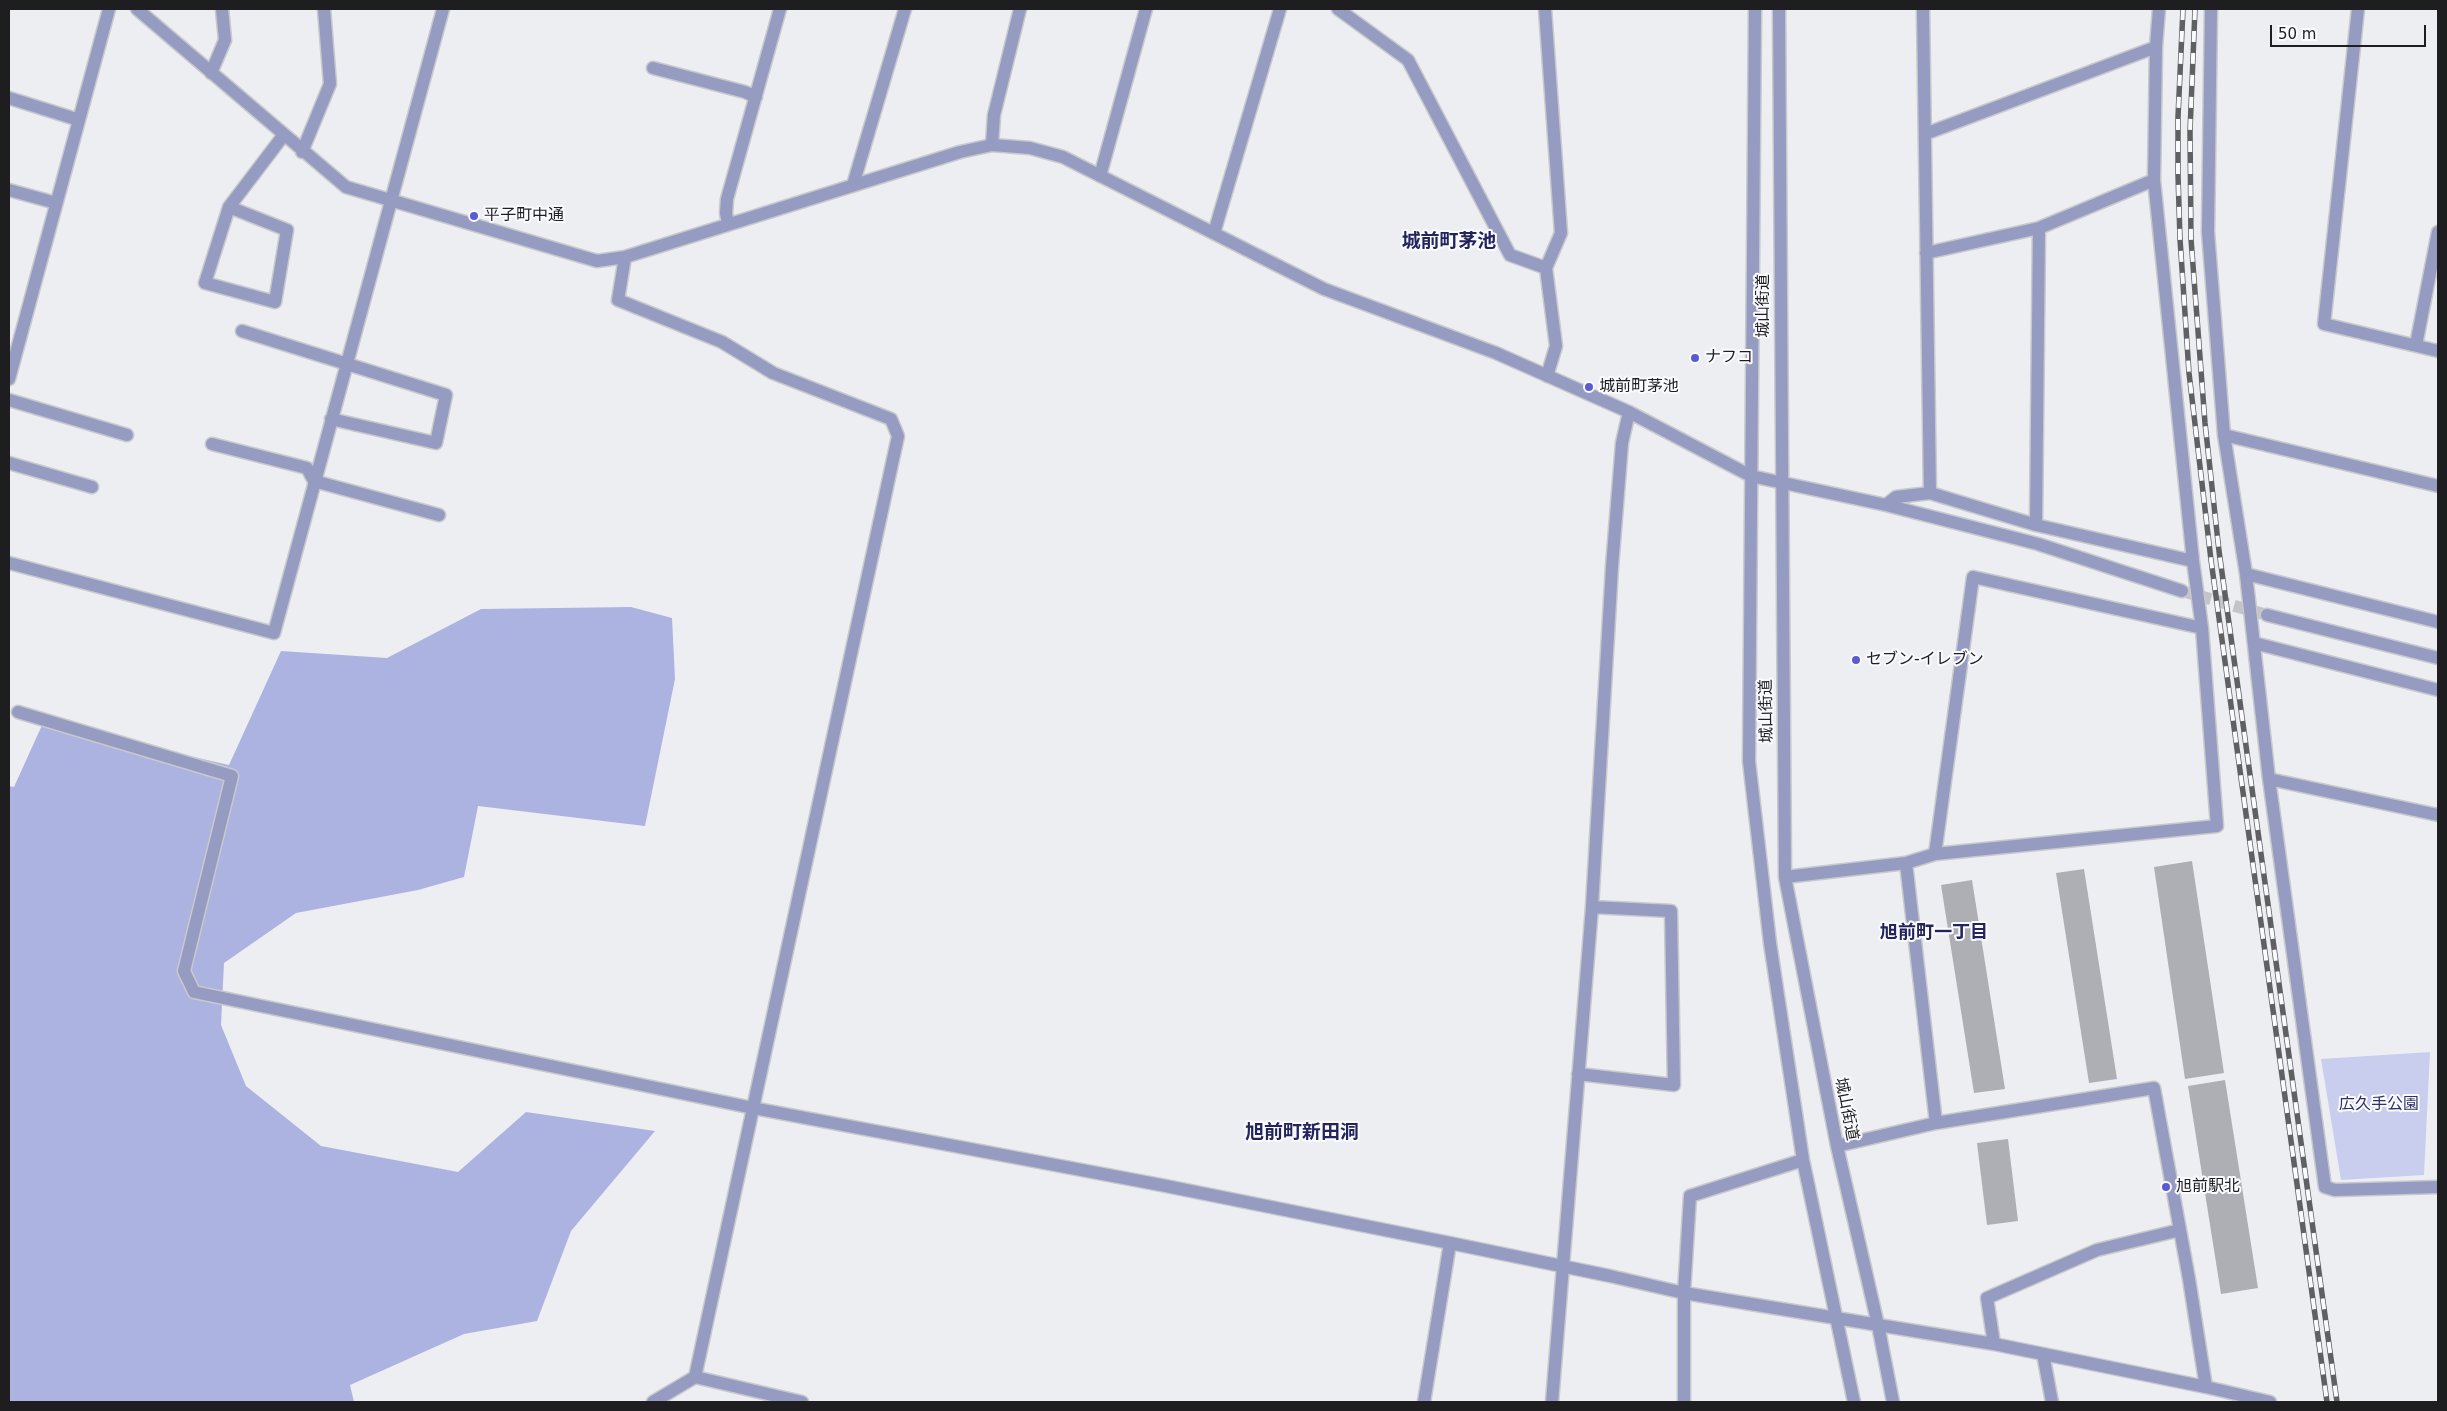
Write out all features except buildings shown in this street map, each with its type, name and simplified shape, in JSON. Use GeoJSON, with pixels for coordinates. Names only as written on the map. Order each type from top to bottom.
{"type":"FeatureCollection","features":[{"type":"Feature","properties":{"kind":"street"},"geometry":{"type":"LineString","coordinates":[[9,379],[13,347],[56,202],[109,9]]}},
{"type":"Feature","properties":{"kind":"street"},"geometry":{"type":"LineString","coordinates":[[137,9],[282,136],[346,187],[389,201],[597,260],[625,257],[960,152],[992,145],[1030,148],[1063,157],[1324,289],[1496,353],[1630,412],[1752,476],[1886,505],[2038,544],[2182,591]]}},
{"type":"Feature","properties":{"kind":"street"},"geometry":{"type":"LineString","coordinates":[[211,73],[225,40],[222,9]]}},
{"type":"Feature","properties":{"kind":"street"},"geometry":{"type":"LineString","coordinates":[[302,152],[330,84],[324,9]]}},
{"type":"Feature","properties":{"kind":"street"},"geometry":{"type":"LineString","coordinates":[[9,564],[274,633],[389,201],[443,9]]}},
{"type":"Feature","properties":{"kind":"street"},"geometry":{"type":"LineString","coordinates":[[728,224],[726,214],[727,199],[780,9]]}},
{"type":"Feature","properties":{"kind":"street"},"geometry":{"type":"LineString","coordinates":[[853,186],[905,9]]}},
{"type":"Feature","properties":{"kind":"street"},"geometry":{"type":"LineString","coordinates":[[992,145],[994,115],[1020,9]]}},
{"type":"Feature","properties":{"kind":"street"},"geometry":{"type":"LineString","coordinates":[[1100,176],[1146,9]]}},
{"type":"Feature","properties":{"kind":"street"},"geometry":{"type":"LineString","coordinates":[[1214,233],[1280,9]]}},
{"type":"Feature","properties":{"kind":"street"},"geometry":{"type":"LineString","coordinates":[[1338,9],[1408,60],[1510,255],[1546,268]]}},
{"type":"Feature","properties":{"kind":"street"},"geometry":{"type":"LineString","coordinates":[[1544,9],[1562,232],[1546,268],[1556,346],[1547,376]]}},
{"type":"Feature","properties":{"kind":"street","name":"城山街道"},"geometry":{"type":"LineString","coordinates":[[1754,9],[1749,761],[1770,943],[1804,1160],[1854,1402]]}},
{"type":"Feature","properties":{"kind":"street","name":"城山街道"},"geometry":{"type":"LineString","coordinates":[[1779,9],[1785,878],[1837,1146],[1878,1325],[1893,1402]]}},
{"type":"Feature","properties":{"kind":"street"},"geometry":{"type":"LineString","coordinates":[[1923,9],[1930,493]]}},
{"type":"Feature","properties":{"kind":"street"},"geometry":{"type":"LineString","coordinates":[[1785,878],[1906,863],[1934,854],[2217,826],[2202,628],[2193,561],[2154,180],[2158,9]]}},
{"type":"Feature","properties":{"kind":"street"},"geometry":{"type":"LineString","coordinates":[[2211,9],[2208,232],[2224,434],[2246,574],[2269,779],[2325,1187],[2334,1190],[2438,1187]]}},
{"type":"Feature","properties":{"kind":"street"},"geometry":{"type":"LineString","coordinates":[[2358,9],[2324,324],[2438,351]]}},
{"type":"Feature","properties":{"kind":"street"},"geometry":{"type":"LineString","coordinates":[[1925,134],[2156,47]]}},
{"type":"Feature","properties":{"kind":"street"},"geometry":{"type":"LineString","coordinates":[[653,68],[745,92],[756,97]]}},
{"type":"Feature","properties":{"kind":"street"},"geometry":{"type":"LineString","coordinates":[[9,98],[79,120]]}},
{"type":"Feature","properties":{"kind":"street"},"geometry":{"type":"LineString","coordinates":[[229,206],[287,230],[275,302],[205,283],[229,206],[282,136]]}},
{"type":"Feature","properties":{"kind":"street"},"geometry":{"type":"LineString","coordinates":[[1926,253],[2039,228],[2154,180]]}},
{"type":"Feature","properties":{"kind":"street"},"geometry":{"type":"LineString","coordinates":[[9,190],[56,202]]}},
{"type":"Feature","properties":{"kind":"street"},"geometry":{"type":"LineString","coordinates":[[2036,525],[2039,228]]}},
{"type":"Feature","properties":{"kind":"street"},"geometry":{"type":"LineString","coordinates":[[2416,345],[2438,232]]}},
{"type":"Feature","properties":{"kind":"street"},"geometry":{"type":"LineString","coordinates":[[625,257],[618,300],[722,342],[773,372],[891,419],[898,436],[695,1377]]}},
{"type":"Feature","properties":{"kind":"street"},"geometry":{"type":"LineString","coordinates":[[242,331],[346,362],[446,395],[436,444],[331,419]]}},
{"type":"Feature","properties":{"kind":"street"},"geometry":{"type":"LineString","coordinates":[[9,400],[127,435]]}},
{"type":"Feature","properties":{"kind":"street"},"geometry":{"type":"LineString","coordinates":[[1552,1402],[1592,907],[1612,568],[1622,443],[1630,412]]}},
{"type":"Feature","properties":{"kind":"street"},"geometry":{"type":"LineString","coordinates":[[2224,434],[2438,486]]}},
{"type":"Feature","properties":{"kind":"street"},"geometry":{"type":"LineString","coordinates":[[212,444],[307,468],[314,481],[439,515]]}},
{"type":"Feature","properties":{"kind":"street"},"geometry":{"type":"LineString","coordinates":[[9,464],[92,487]]}},
{"type":"Feature","properties":{"kind":"street"},"geometry":{"type":"LineString","coordinates":[[1886,505],[1896,497],[1930,493],[2036,525],[2193,561]]}},
{"type":"Feature","properties":{"kind":"street"},"geometry":{"type":"LineString","coordinates":[[2246,574],[2438,622]]}},
{"type":"Feature","properties":{"kind":"street"},"geometry":{"type":"LineString","coordinates":[[1934,854],[1973,577],[2202,628]]}},
{"type":"Feature","properties":{"kind":"street"},"geometry":{"type":"LineString","coordinates":[[2268,615],[2438,658]]}},
{"type":"Feature","properties":{"kind":"street"},"geometry":{"type":"LineString","coordinates":[[2254,643],[2438,690]]}},
{"type":"Feature","properties":{"kind":"street"},"geometry":{"type":"LineString","coordinates":[[18,712],[232,776],[184,971],[194,992],[753,1108],[1161,1185],[1610,1276],[1684,1293],[1994,1344],[2206,1387],[2270,1402]]}},
{"type":"Feature","properties":{"kind":"street"},"geometry":{"type":"LineString","coordinates":[[2269,779],[2438,816]]}},
{"type":"Feature","properties":{"kind":"street"},"geometry":{"type":"LineString","coordinates":[[1906,863],[1936,1123]]}},
{"type":"Feature","properties":{"kind":"street"},"geometry":{"type":"LineString","coordinates":[[1578,1074],[1674,1085],[1671,911],[1592,907]]}},
{"type":"Feature","properties":{"kind":"street"},"geometry":{"type":"LineString","coordinates":[[1837,1146],[1936,1123],[2154,1088],[2206,1387]]}},
{"type":"Feature","properties":{"kind":"street"},"geometry":{"type":"LineString","coordinates":[[1684,1402],[1684,1293],[1690,1196],[1804,1160]]}},
{"type":"Feature","properties":{"kind":"street"},"geometry":{"type":"LineString","coordinates":[[1994,1344],[1987,1298],[2097,1250],[2180,1230]]}},
{"type":"Feature","properties":{"kind":"street"},"geometry":{"type":"LineString","coordinates":[[1424,1402],[1450,1243]]}},
{"type":"Feature","properties":{"kind":"street"},"geometry":{"type":"LineString","coordinates":[[2043,1354],[2052,1402]]}},
{"type":"Feature","properties":{"kind":"street"},"geometry":{"type":"LineString","coordinates":[[653,1402],[695,1377],[802,1402]]}},
{"type":"Feature","properties":{"kind":"green space","name":"広久手公園"},"geometry":{"type":"Polygon","coordinates":[[[2430,1052],[2424,1175],[2341,1180],[2321,1059],[2430,1052]]]}},
{"type":"Feature","properties":{"kind":"shaded area"},"geometry":{"type":"Polygon","coordinates":[[[631,607],[672,618],[675,679],[645,826],[478,806],[464,877],[418,890],[296,913],[224,963],[221,1025],[246,1086],[321,1146],[458,1172],[526,1112],[655,1131],[571,1231],[537,1321],[464,1334],[350,1385],[354,1402],[9,1402],[9,786],[14,787],[43,723],[229,765],[281,651],[387,658],[481,609],[631,607]]]}},
{"type":"Feature","properties":{"kind":"tunnel"},"geometry":{"type":"LineString","coordinates":[[2182,591],[2267,615]]}},
{"type":"Feature","properties":{"kind":"railway"},"geometry":{"type":"LineString","coordinates":[[2183,9],[2178,117],[2178,175],[2180,239],[2189,373],[2211,560],[2327,1402]]}},
{"type":"Feature","properties":{"kind":"railway"},"geometry":{"type":"LineString","coordinates":[[2195,9],[2190,131],[2191,239],[2205,423],[2219,551],[2337,1402]]}},
{"type":"Feature","properties":{"kind":"place","name":"平子町中通"},"geometry":{"type":"Point","coordinates":[474,216]}},
{"type":"Feature","properties":{"kind":"place","name":"ナフコ"},"geometry":{"type":"Point","coordinates":[1695,358]}},
{"type":"Feature","properties":{"kind":"place","name":"城前町茅池"},"geometry":{"type":"Point","coordinates":[1589,387]}},
{"type":"Feature","properties":{"kind":"place","name":"セブン-イレブン"},"geometry":{"type":"Point","coordinates":[1856,660]}},
{"type":"Feature","properties":{"kind":"place","name":"旭前駅北"},"geometry":{"type":"Point","coordinates":[2166,1187]}},
{"type":"Feature","properties":{"kind":"district","name":"城前町茅池"},"geometry":{"type":"Point","coordinates":[1449,242]}},
{"type":"Feature","properties":{"kind":"district","name":"旭前町一丁目"},"geometry":{"type":"Point","coordinates":[1934,933]}},
{"type":"Feature","properties":{"kind":"district","name":"旭前町新田洞"},"geometry":{"type":"Point","coordinates":[1302,1133]}}]}
